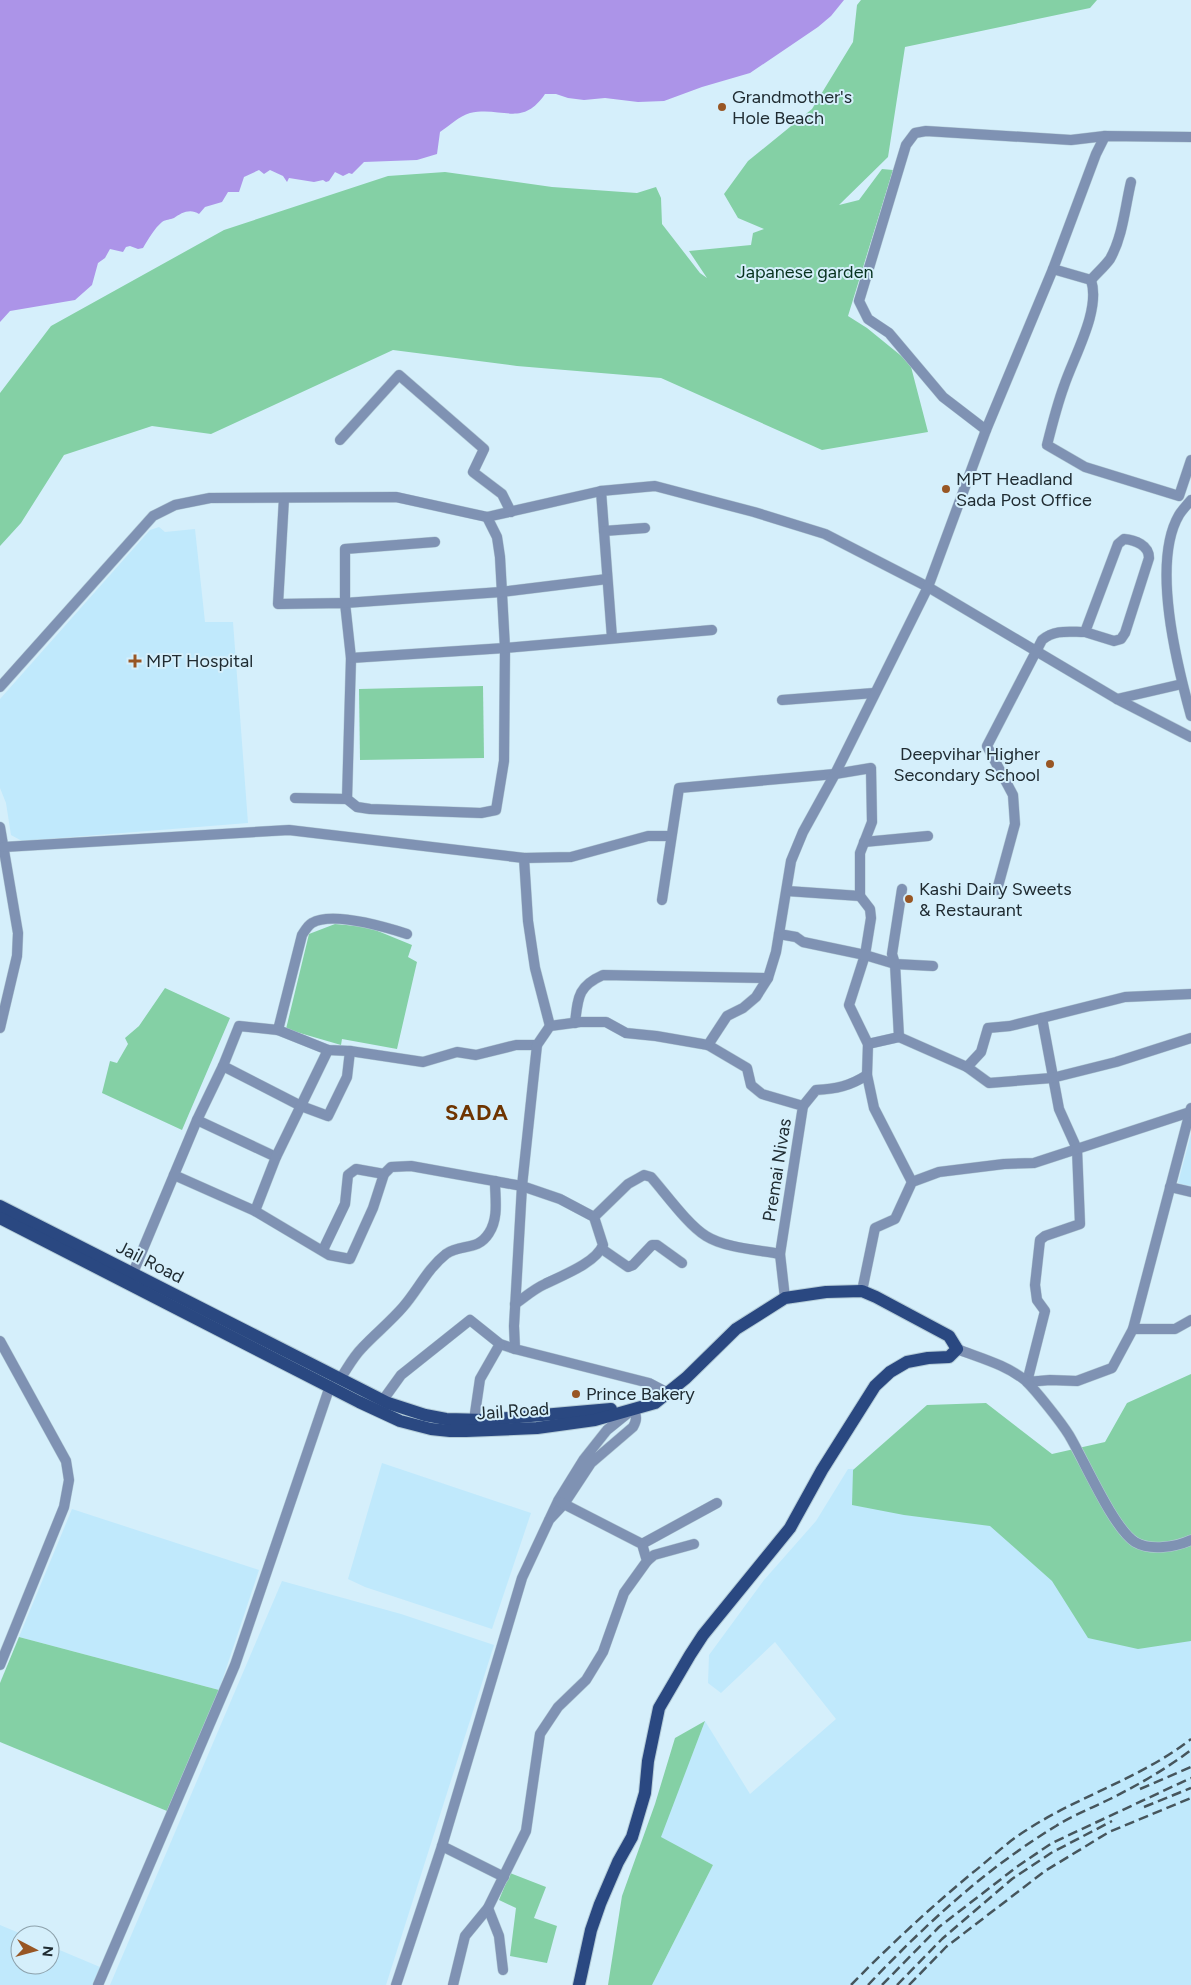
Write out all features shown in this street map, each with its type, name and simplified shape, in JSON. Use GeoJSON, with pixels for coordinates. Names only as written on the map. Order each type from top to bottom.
{"type":"FeatureCollection","features":[{"type":"Feature","properties":{"kind":"main road","name":"Jail Road"},"geometry":{"type":"LineString","coordinates":[[0,1206],[131,1278],[335,1383],[400,1420],[431,1429],[466,1432],[536,1428],[595,1420],[633,1409]]}},
{"type":"Feature","properties":{"kind":"main road","name":"Jail Road"},"geometry":{"type":"LineString","coordinates":[[0,1218],[131,1278]]}},
{"type":"Feature","properties":{"kind":"main road"},"geometry":{"type":"LineString","coordinates":[[579,1985],[591,1930],[600,1904],[618,1862],[632,1837],[642,1802],[659,1708],[690,1655],[703,1635],[790,1528],[822,1470],[875,1386],[890,1372],[907,1362],[949,1356],[957,1349],[949,1336],[862,1291],[826,1292],[785,1298],[736,1329],[655,1403],[633,1409]]}},
{"type":"Feature","properties":{"kind":"main road","name":"Jail Road"},"geometry":{"type":"LineString","coordinates":[[335,1383],[425,1415],[446,1419],[474,1420],[595,1412],[624,1407],[633,1409]]}},
{"type":"Feature","properties":{"kind":"street"},"geometry":{"type":"LineString","coordinates":[[986,430],[943,397],[889,333],[868,319],[860,301],[906,145],[914,133],[926,131],[1071,140],[1105,136],[1191,137]]}},
{"type":"Feature","properties":{"kind":"street"},"geometry":{"type":"LineString","coordinates":[[515,1348],[515,1304],[522,1186],[537,1045],[550,1026],[575,1022],[606,1022],[626,1033],[708,1045],[727,1016],[743,1008],[756,997],[768,978],[779,934],[787,891],[790,861],[928,587],[986,430],[1053,269],[1096,154],[1105,136]]}},
{"type":"Feature","properties":{"kind":"street"},"geometry":{"type":"LineString","coordinates":[[1091,280],[1109,259],[1122,231],[1122,220],[1130,182]]}},
{"type":"Feature","properties":{"kind":"street"},"geometry":{"type":"LineString","coordinates":[[1053,269],[1091,280]]}},
{"type":"Feature","properties":{"kind":"street"},"geometry":{"type":"LineString","coordinates":[[1091,280],[1093,287],[1092,311],[1064,387],[1047,445],[1085,467],[1179,496],[1191,460]]}},
{"type":"Feature","properties":{"kind":"street"},"geometry":{"type":"LineString","coordinates":[[340,440],[399,375],[484,450],[473,472],[502,494],[511,512]]}},
{"type":"Feature","properties":{"kind":"street"},"geometry":{"type":"LineString","coordinates":[[0,687],[153,516],[175,505],[210,498],[396,498],[487,517],[601,491],[655,486],[754,512],[825,534],[928,587],[1117,699],[1191,736]]}},
{"type":"Feature","properties":{"kind":"street"},"geometry":{"type":"LineString","coordinates":[[601,491],[612,638]]}},
{"type":"Feature","properties":{"kind":"street"},"geometry":{"type":"LineString","coordinates":[[284,498],[278,604],[345,603],[501,592],[607,579]]}},
{"type":"Feature","properties":{"kind":"street"},"geometry":{"type":"LineString","coordinates":[[1191,500],[1179,516],[1170,538],[1167,570],[1169,608],[1182,684],[1191,716]]}},
{"type":"Feature","properties":{"kind":"street"},"geometry":{"type":"LineString","coordinates":[[295,798],[347,799],[357,807],[370,809],[481,813],[496,810],[504,761],[505,648],[498,538],[487,517]]}},
{"type":"Feature","properties":{"kind":"street"},"geometry":{"type":"LineString","coordinates":[[604,531],[645,528]]}},
{"type":"Feature","properties":{"kind":"street"},"geometry":{"type":"LineString","coordinates":[[997,890],[1015,824],[1013,795],[987,746],[1042,640],[1050,633],[1085,632],[1114,641],[1121,640],[1125,633],[1149,558],[1149,551],[1145,546],[1124,538],[1118,544],[1085,632]]}},
{"type":"Feature","properties":{"kind":"street"},"geometry":{"type":"LineString","coordinates":[[347,799],[351,658],[345,603],[345,549],[435,542]]}},
{"type":"Feature","properties":{"kind":"street"},"geometry":{"type":"LineString","coordinates":[[351,658],[505,648],[712,630]]}},
{"type":"Feature","properties":{"kind":"street"},"geometry":{"type":"LineString","coordinates":[[1117,699],[1182,684]]}},
{"type":"Feature","properties":{"kind":"street"},"geometry":{"type":"LineString","coordinates":[[782,700],[874,693]]}},
{"type":"Feature","properties":{"kind":"street"},"geometry":{"type":"LineString","coordinates":[[662,900],[679,788],[835,774],[871,768],[872,822],[860,854],[860,896],[870,909],[871,918],[865,955],[848,1005],[868,1044],[867,1075],[874,1108],[912,1182]]}},
{"type":"Feature","properties":{"kind":"street"},"geometry":{"type":"LineString","coordinates":[[0,827],[18,933],[16,956],[0,1028]]}},
{"type":"Feature","properties":{"kind":"street"},"geometry":{"type":"LineString","coordinates":[[4,847],[289,830],[524,858],[571,857],[648,836],[672,836]]}},
{"type":"Feature","properties":{"kind":"street"},"geometry":{"type":"LineString","coordinates":[[864,842],[928,836]]}},
{"type":"Feature","properties":{"kind":"street"},"geometry":{"type":"LineString","coordinates":[[524,858],[528,921],[535,968],[550,1026]]}},
{"type":"Feature","properties":{"kind":"street"},"geometry":{"type":"LineString","coordinates":[[899,1037],[895,964],[892,954],[902,889]]}},
{"type":"Feature","properties":{"kind":"street"},"geometry":{"type":"LineString","coordinates":[[787,891],[860,896]]}},
{"type":"Feature","properties":{"kind":"street"},"geometry":{"type":"LineString","coordinates":[[278,1030],[302,935],[312,923],[330,919],[371,922],[407,934]]}},
{"type":"Feature","properties":{"kind":"street"},"geometry":{"type":"LineString","coordinates":[[779,934],[796,937],[803,942],[865,955],[895,964],[933,966]]}},
{"type":"Feature","properties":{"kind":"street"},"geometry":{"type":"LineString","coordinates":[[575,1022],[578,999],[582,991],[589,980],[603,974],[768,978]]}},
{"type":"Feature","properties":{"kind":"street"},"geometry":{"type":"LineString","coordinates":[[967,1067],[981,1052],[988,1028],[1010,1026],[1125,997],[1191,994]]}},
{"type":"Feature","properties":{"kind":"street"},"geometry":{"type":"LineString","coordinates":[[1026,1382],[1045,1311],[1037,1300],[1035,1285],[1040,1240],[1045,1236],[1080,1224],[1077,1149],[1058,1108],[1042,1018]]}},
{"type":"Feature","properties":{"kind":"street"},"geometry":{"type":"LineString","coordinates":[[131,1278],[197,1120],[223,1066],[239,1026],[278,1030],[328,1050],[350,1051],[423,1062],[457,1052],[476,1054],[516,1045],[537,1045]]}},
{"type":"Feature","properties":{"kind":"street"},"geometry":{"type":"LineString","coordinates":[[868,1044],[899,1037],[967,1067],[989,1083],[1052,1078],[1116,1062],[1191,1038]]}},
{"type":"Feature","properties":{"kind":"street","name":"Premai Nivas"},"geometry":{"type":"LineString","coordinates":[[708,1045],[747,1068],[751,1085],[762,1094],[803,1106],[780,1254],[785,1298]]}},
{"type":"Feature","properties":{"kind":"street"},"geometry":{"type":"LineString","coordinates":[[255,1211],[276,1157],[328,1050]]}},
{"type":"Feature","properties":{"kind":"street"},"geometry":{"type":"LineString","coordinates":[[223,1066],[301,1106],[328,1116],[347,1077],[350,1051]]}},
{"type":"Feature","properties":{"kind":"street"},"geometry":{"type":"LineString","coordinates":[[803,1106],[816,1090],[838,1089],[853,1084],[867,1075]]}},
{"type":"Feature","properties":{"kind":"street"},"geometry":{"type":"LineString","coordinates":[[862,1291],[875,1228],[895,1219],[912,1182],[939,1172],[1004,1164],[1034,1163],[1191,1110]]}},
{"type":"Feature","properties":{"kind":"street"},"geometry":{"type":"LineString","coordinates":[[1026,1382],[1076,1380],[1112,1368],[1133,1329],[1191,1110]]}},
{"type":"Feature","properties":{"kind":"street"},"geometry":{"type":"LineString","coordinates":[[197,1120],[276,1157]]}},
{"type":"Feature","properties":{"kind":"street"},"geometry":{"type":"LineString","coordinates":[[174,1175],[255,1211],[324,1250],[329,1255],[350,1259],[384,1174],[391,1167],[411,1166],[522,1186],[560,1200],[594,1216],[603,1245],[602,1249],[570,1274],[544,1284],[515,1304]]}},
{"type":"Feature","properties":{"kind":"street"},"geometry":{"type":"LineString","coordinates":[[324,1250],[345,1204],[348,1175],[356,1169],[384,1174]]}},
{"type":"Feature","properties":{"kind":"street"},"geometry":{"type":"LineString","coordinates":[[594,1216],[628,1184],[644,1175],[651,1177],[692,1224],[706,1236],[720,1243],[780,1254]]}},
{"type":"Feature","properties":{"kind":"street"},"geometry":{"type":"LineString","coordinates":[[98,1985],[235,1664],[335,1383],[361,1349],[403,1307],[427,1272],[448,1253],[474,1246],[484,1241],[491,1231],[495,1215],[495,1181]]}},
{"type":"Feature","properties":{"kind":"street"},"geometry":{"type":"LineString","coordinates":[[1170,1187],[1191,1192]]}},
{"type":"Feature","properties":{"kind":"street"},"geometry":{"type":"LineString","coordinates":[[602,1249],[628,1267],[633,1265],[652,1245],[657,1245],[682,1263]]}},
{"type":"Feature","properties":{"kind":"street"},"geometry":{"type":"LineString","coordinates":[[383,1400],[401,1375],[470,1320],[500,1344],[649,1383],[668,1393]]}},
{"type":"Feature","properties":{"kind":"street"},"geometry":{"type":"LineString","coordinates":[[1133,1329],[1175,1329],[1191,1320]]}},
{"type":"Feature","properties":{"kind":"street"},"geometry":{"type":"LineString","coordinates":[[0,1340],[66,1461],[69,1480],[64,1507],[0,1665]]}},
{"type":"Feature","properties":{"kind":"street"},"geometry":{"type":"LineString","coordinates":[[474,1420],[480,1379],[500,1344]]}},
{"type":"Feature","properties":{"kind":"street"},"geometry":{"type":"LineString","coordinates":[[957,1349],[1012,1370],[1026,1382],[1068,1433],[1120,1527],[1136,1542],[1157,1547],[1180,1545],[1191,1540]]}},
{"type":"Feature","properties":{"kind":"street"},"geometry":{"type":"LineString","coordinates":[[396,1985],[442,1846],[522,1578],[550,1520],[584,1459],[607,1430],[633,1409],[636,1422],[591,1462],[561,1502]]}},
{"type":"Feature","properties":{"kind":"street"},"geometry":{"type":"LineString","coordinates":[[561,1502],[642,1544],[647,1561]]}},
{"type":"Feature","properties":{"kind":"street"},"geometry":{"type":"LineString","coordinates":[[642,1544],[717,1503]]}},
{"type":"Feature","properties":{"kind":"street"},"geometry":{"type":"LineString","coordinates":[[453,1985],[465,1936],[488,1908],[526,1831],[540,1734],[558,1707],[586,1680],[603,1652],[624,1593],[647,1561],[654,1555],[694,1544]]}},
{"type":"Feature","properties":{"kind":"street"},"geometry":{"type":"LineString","coordinates":[[442,1846],[504,1877]]}},
{"type":"Feature","properties":{"kind":"street"},"geometry":{"type":"LineString","coordinates":[[488,1908],[499,1936],[503,1970]]}},
{"type":"Feature","properties":{"kind":"shaded area"},"geometry":{"type":"Polygon","coordinates":[[[0,0],[844,0],[831,16],[818,27],[750,73],[702,87],[664,101],[638,102],[605,98],[584,100],[556,94],[545,94],[537,104],[520,113],[482,112],[462,116],[440,132],[437,154],[417,160],[364,162],[352,174],[349,173],[343,176],[335,172],[329,181],[326,182],[323,180],[314,182],[289,178],[287,182],[283,176],[270,170],[264,174],[259,170],[244,177],[239,192],[228,192],[222,202],[205,207],[199,214],[192,211],[186,212],[162,222],[143,248],[138,249],[130,246],[126,247],[123,252],[110,249],[105,258],[98,263],[92,285],[75,300],[10,311],[0,322],[0,0]]]}},
{"type":"Feature","properties":{"kind":"shaded area","name":"MPT Hospital"},"geometry":{"type":"Polygon","coordinates":[[[159,527],[165,532],[195,529],[205,622],[233,622],[248,823],[22,841],[11,835],[6,803],[0,788],[0,699],[150,530],[159,527]]]}},
{"type":"Feature","properties":{"kind":"shaded area"},"geometry":{"type":"Polygon","coordinates":[[[1191,1134],[1191,1187],[1178,1183],[1191,1134]]]}},
{"type":"Feature","properties":{"kind":"shaded area"},"geometry":{"type":"Polygon","coordinates":[[[382,1463],[531,1513],[492,1629],[365,1587],[348,1579],[382,1463]]]}},
{"type":"Feature","properties":{"kind":"shaded area"},"geometry":{"type":"Polygon","coordinates":[[[960,1467],[1191,1636],[1191,1985],[652,1985],[713,1865],[660,1837],[705,1721],[750,1794],[836,1719],[775,1642],[721,1693],[708,1683],[709,1655],[764,1580],[816,1521],[848,1469],[960,1467]]]}},
{"type":"Feature","properties":{"kind":"shaded area"},"geometry":{"type":"Polygon","coordinates":[[[72,1509],[259,1570],[219,1690],[19,1637],[72,1509]]]}},
{"type":"Feature","properties":{"kind":"shaded area"},"geometry":{"type":"Polygon","coordinates":[[[282,1581],[401,1614],[494,1645],[386,1985],[110,1985],[282,1581]]]}},
{"type":"Feature","properties":{"kind":"shaded area"},"geometry":{"type":"Polygon","coordinates":[[[0,1925],[10,1929],[10,1975],[60,1975],[60,1950],[100,1967],[93,1985],[0,1985],[0,1925]]]}},
{"type":"Feature","properties":{"kind":"green space","name":"Japanese garden"},"geometry":{"type":"Polygon","coordinates":[[[861,0],[1097,0],[1090,8],[905,47],[888,157],[839,205],[859,200],[882,169],[893,170],[848,316],[867,328],[910,363],[928,432],[822,450],[661,378],[517,366],[393,350],[211,434],[152,426],[64,455],[21,523],[0,546],[0,393],[51,326],[224,230],[388,176],[445,172],[552,187],[637,193],[656,187],[661,198],[662,224],[700,273],[707,278],[689,251],[751,245],[753,233],[764,229],[738,218],[724,194],[748,161],[812,109],[853,42],[857,5],[861,0]]]}},
{"type":"Feature","properties":{"kind":"green space"},"geometry":{"type":"Polygon","coordinates":[[[483,686],[484,758],[360,760],[359,689],[483,686]]]}},
{"type":"Feature","properties":{"kind":"green space"},"geometry":{"type":"Polygon","coordinates":[[[335,924],[368,927],[412,945],[408,957],[417,962],[397,1049],[342,1039],[341,1045],[286,1029],[309,934],[335,924]]]}},
{"type":"Feature","properties":{"kind":"green space"},"geometry":{"type":"Polygon","coordinates":[[[165,988],[230,1018],[182,1130],[102,1093],[110,1061],[117,1063],[128,1044],[125,1038],[139,1026],[165,988]]]}},
{"type":"Feature","properties":{"kind":"green space"},"geometry":{"type":"Polygon","coordinates":[[[1191,1374],[1191,1641],[1138,1649],[1088,1638],[1052,1581],[990,1526],[904,1515],[852,1505],[853,1470],[927,1405],[986,1403],[1052,1454],[1105,1442],[1127,1403],[1191,1374]]]}},
{"type":"Feature","properties":{"kind":"green space"},"geometry":{"type":"Polygon","coordinates":[[[19,1637],[219,1690],[167,1811],[0,1742],[0,1683],[19,1637]]]}},
{"type":"Feature","properties":{"kind":"green space"},"geometry":{"type":"Polygon","coordinates":[[[705,1721],[661,1837],[713,1865],[652,1985],[608,1985],[622,1896],[655,1804],[675,1738],[705,1721]]]}},
{"type":"Feature","properties":{"kind":"green space"},"geometry":{"type":"Polygon","coordinates":[[[510,1873],[546,1887],[534,1918],[557,1926],[547,1963],[510,1956],[516,1908],[499,1900],[510,1873]]]}},
{"type":"Feature","properties":{"kind":"railway"},"geometry":{"type":"LineString","coordinates":[[851,1985],[925,1914],[1004,1846],[1045,1819],[1151,1765],[1191,1739]]}},
{"type":"Feature","properties":{"kind":"railway"},"geometry":{"type":"LineString","coordinates":[[868,1985],[911,1941],[980,1879],[1062,1822],[1141,1782],[1172,1764],[1191,1750]]}},
{"type":"Feature","properties":{"kind":"railway"},"geometry":{"type":"LineString","coordinates":[[1140,1789],[1191,1767]]}},
{"type":"Feature","properties":{"kind":"railway"},"geometry":{"type":"LineString","coordinates":[[882,1985],[939,1927],[1018,1866],[1052,1843],[1191,1778]]}},
{"type":"Feature","properties":{"kind":"railway"},"geometry":{"type":"LineString","coordinates":[[1144,1807],[1191,1788]]}},
{"type":"Feature","properties":{"kind":"railway"},"geometry":{"type":"LineString","coordinates":[[909,1985],[946,1947],[1045,1871],[1109,1832],[1191,1798]]}},
{"type":"Feature","properties":{"kind":"railway"},"geometry":{"type":"LineString","coordinates":[[897,1985],[942,1939],[1012,1879],[1051,1853],[1112,1821]]}},
{"type":"Feature","properties":{"kind":"place","name":"Grandmother's Hole Beach"},"geometry":{"type":"Point","coordinates":[722,107]}},
{"type":"Feature","properties":{"kind":"place","name":"MPT Headland Sada Post Office"},"geometry":{"type":"Point","coordinates":[946,489]}},
{"type":"Feature","properties":{"kind":"place","name":"MPT Hospital"},"geometry":{"type":"Point","coordinates":[135,661]}},
{"type":"Feature","properties":{"kind":"place","name":"Deepvihar Higher Secondary School"},"geometry":{"type":"Point","coordinates":[1050,764]}},
{"type":"Feature","properties":{"kind":"place","name":"Kashi Dairy Sweets & Restaurant"},"geometry":{"type":"Point","coordinates":[909,899]}},
{"type":"Feature","properties":{"kind":"place","name":"Prince Bakery"},"geometry":{"type":"Point","coordinates":[576,1394]}},
{"type":"Feature","properties":{"kind":"district","name":"SADA"},"geometry":{"type":"Point","coordinates":[477,1112]}}]}
